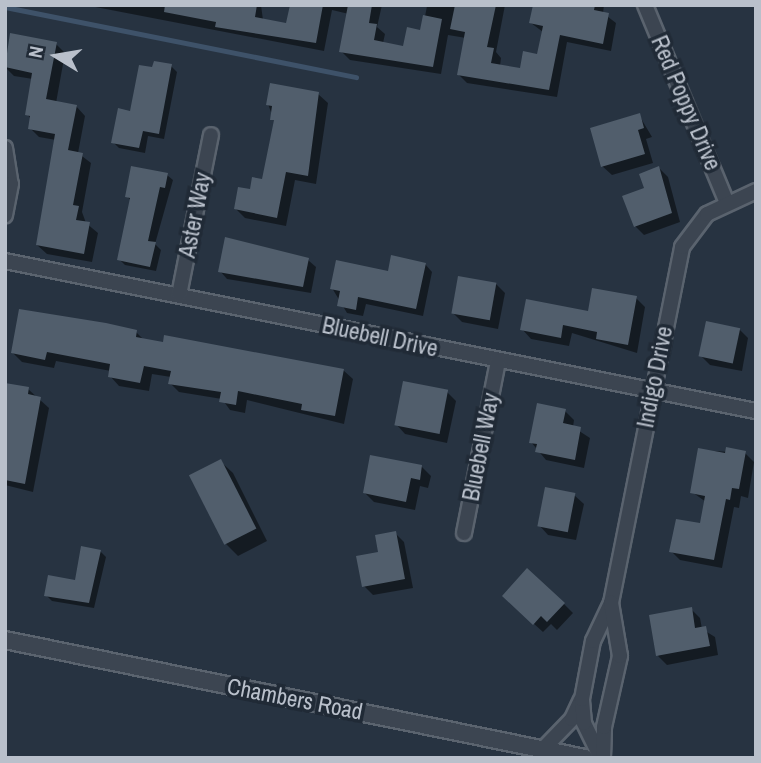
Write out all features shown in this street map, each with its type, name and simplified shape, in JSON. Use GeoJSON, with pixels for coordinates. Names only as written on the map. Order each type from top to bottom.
{"type":"FeatureCollection","features":[{"type":"Feature","properties":{"kind":"street","name":"Red Poppy Drive"},"geometry":{"type":"LineString","coordinates":[[645,5],[726,201]]}},
{"type":"Feature","properties":{"kind":"street","name":"Aster Way"},"geometry":{"type":"LineString","coordinates":[[179,295],[211,135]]}},
{"type":"Feature","properties":{"kind":"street"},"geometry":{"type":"LineString","coordinates":[[5,148],[11,184],[5,215]]}},
{"type":"Feature","properties":{"kind":"street","name":"Indigo Drive"},"geometry":{"type":"LineString","coordinates":[[582,699],[593,640],[611,603],[682,247],[699,220],[726,201],[756,191]]}},
{"type":"Feature","properties":{"kind":"street","name":"Bluebell Drive"},"geometry":{"type":"LineString","coordinates":[[5,261],[756,411]]}},
{"type":"Feature","properties":{"kind":"street","name":"Bluebell Way"},"geometry":{"type":"LineString","coordinates":[[464,533],[498,361]]}},
{"type":"Feature","properties":{"kind":"street","name":"Indigo Drive"},"geometry":{"type":"LineString","coordinates":[[602,758],[604,727],[620,656],[611,603]]}},
{"type":"Feature","properties":{"kind":"street","name":"Chambers Road"},"geometry":{"type":"LineString","coordinates":[[5,640],[581,757]]}},
{"type":"Feature","properties":{"kind":"street"},"geometry":{"type":"LineString","coordinates":[[543,749],[572,719],[582,699]]}},
{"type":"Feature","properties":{"kind":"street"},"geometry":{"type":"LineString","coordinates":[[582,699],[583,723],[602,758]]}},
{"type":"Feature","properties":{"kind":"building"},"geometry":{"type":"Polygon","coordinates":[[[165,5],[257,5],[255,17],[286,23],[290,5],[323,5],[316,43],[215,27],[216,22],[164,12],[165,5]]]}},
{"type":"Feature","properties":{"kind":"building"},"geometry":{"type":"Polygon","coordinates":[[[348,5],[372,5],[369,23],[377,24],[374,40],[403,46],[407,27],[420,30],[423,15],[442,19],[433,67],[339,52],[348,5]]]}},
{"type":"Feature","properties":{"kind":"building"},"geometry":{"type":"Polygon","coordinates":[[[455,5],[496,5],[487,47],[494,48],[491,63],[520,68],[523,51],[537,54],[543,26],[529,23],[533,5],[595,5],[594,10],[609,13],[603,44],[560,35],[549,90],[457,75],[465,32],[450,29],[455,5]]]}},
{"type":"Feature","properties":{"kind":"building"},"geometry":{"type":"Polygon","coordinates":[[[10,33],[57,42],[46,99],[77,105],[68,150],[83,153],[73,205],[79,206],[76,220],[90,222],[84,254],[36,245],[55,134],[28,129],[30,116],[25,115],[32,73],[5,67],[10,33]]]}},
{"type":"Feature","properties":{"kind":"building"},"geometry":{"type":"Polygon","coordinates":[[[154,61],[172,64],[159,134],[143,131],[139,148],[111,143],[118,108],[130,111],[139,65],[152,67],[154,61]]]}},
{"type":"Feature","properties":{"kind":"building"},"geometry":{"type":"Polygon","coordinates":[[[270,83],[319,92],[308,176],[286,172],[277,218],[234,209],[238,187],[250,189],[252,177],[262,179],[274,120],[270,120],[272,106],[266,105],[270,83]]]}},
{"type":"Feature","properties":{"kind":"building"},"geometry":{"type":"Polygon","coordinates":[[[640,113],[644,128],[638,130],[645,154],[601,167],[590,128],[640,113]]]}},
{"type":"Feature","properties":{"kind":"building"},"geometry":{"type":"Polygon","coordinates":[[[131,166],[168,173],[165,188],[160,187],[148,241],[156,242],[150,267],[117,260],[130,198],[125,197],[131,166]]]}},
{"type":"Feature","properties":{"kind":"building"},"geometry":{"type":"Polygon","coordinates":[[[659,166],[672,213],[634,227],[622,196],[644,188],[639,174],[659,166]]]}},
{"type":"Feature","properties":{"kind":"building"},"geometry":{"type":"Polygon","coordinates":[[[225,237],[309,258],[303,287],[218,272],[225,237]]]}},
{"type":"Feature","properties":{"kind":"building"},"geometry":{"type":"Polygon","coordinates":[[[391,255],[426,263],[416,309],[358,297],[356,310],[337,306],[340,291],[330,289],[336,260],[388,271],[391,255]]]}},
{"type":"Feature","properties":{"kind":"building"},"geometry":{"type":"Polygon","coordinates":[[[458,276],[496,283],[490,320],[451,313],[458,276]]]}},
{"type":"Feature","properties":{"kind":"building"},"geometry":{"type":"Polygon","coordinates":[[[592,288],[637,296],[628,345],[596,339],[597,332],[563,325],[561,338],[520,330],[526,299],[588,311],[592,288]]]}},
{"type":"Feature","properties":{"kind":"building"},"geometry":{"type":"Polygon","coordinates":[[[19,309],[137,330],[136,337],[163,342],[164,335],[344,369],[335,416],[301,410],[302,404],[238,391],[236,405],[219,402],[221,392],[168,384],[171,371],[144,366],[140,383],[108,377],[110,364],[47,352],[45,360],[11,353],[19,309]]]}},
{"type":"Feature","properties":{"kind":"building"},"geometry":{"type":"Polygon","coordinates":[[[706,321],[740,328],[733,363],[699,356],[706,321]]]}},
{"type":"Feature","properties":{"kind":"building"},"geometry":{"type":"Polygon","coordinates":[[[403,381],[448,390],[440,434],[394,425],[403,381]]]}},
{"type":"Feature","properties":{"kind":"building"},"geometry":{"type":"Polygon","coordinates":[[[5,383],[29,387],[28,394],[41,397],[25,484],[5,480],[5,383]]]}},
{"type":"Feature","properties":{"kind":"building"},"geometry":{"type":"Polygon","coordinates":[[[537,403],[566,409],[563,423],[581,427],[575,460],[535,452],[537,444],[529,443],[537,403]]]}},
{"type":"Feature","properties":{"kind":"building"},"geometry":{"type":"Polygon","coordinates":[[[726,447],[746,451],[739,489],[732,488],[730,500],[726,499],[714,560],[669,552],[676,519],[700,523],[705,496],[690,493],[698,448],[725,453],[726,447]]]}},
{"type":"Feature","properties":{"kind":"building"},"geometry":{"type":"Polygon","coordinates":[[[370,455],[422,465],[420,480],[411,478],[406,502],[363,493],[370,455]]]}},
{"type":"Feature","properties":{"kind":"building"},"geometry":{"type":"Polygon","coordinates":[[[221,459],[256,528],[224,545],[189,475],[221,459]]]}},
{"type":"Feature","properties":{"kind":"building"},"geometry":{"type":"Polygon","coordinates":[[[545,487],[575,493],[568,532],[537,526],[545,487]]]}},
{"type":"Feature","properties":{"kind":"building"},"geometry":{"type":"Polygon","coordinates":[[[396,531],[405,579],[362,587],[356,556],[378,552],[375,535],[396,531]]]}},
{"type":"Feature","properties":{"kind":"building"},"geometry":{"type":"Polygon","coordinates":[[[81,546],[101,550],[89,603],[44,596],[48,575],[75,580],[81,546]]]}},
{"type":"Feature","properties":{"kind":"building"},"geometry":{"type":"Polygon","coordinates":[[[527,568],[565,603],[547,622],[541,616],[533,625],[502,596],[527,568]]]}},
{"type":"Feature","properties":{"kind":"building"},"geometry":{"type":"Polygon","coordinates":[[[692,607],[695,628],[706,626],[710,646],[656,656],[649,615],[692,607]]]}},
{"type":"Feature","properties":{"kind":"waterway"},"geometry":{"type":"LineString","coordinates":[[5,7],[356,77]]}}]}
